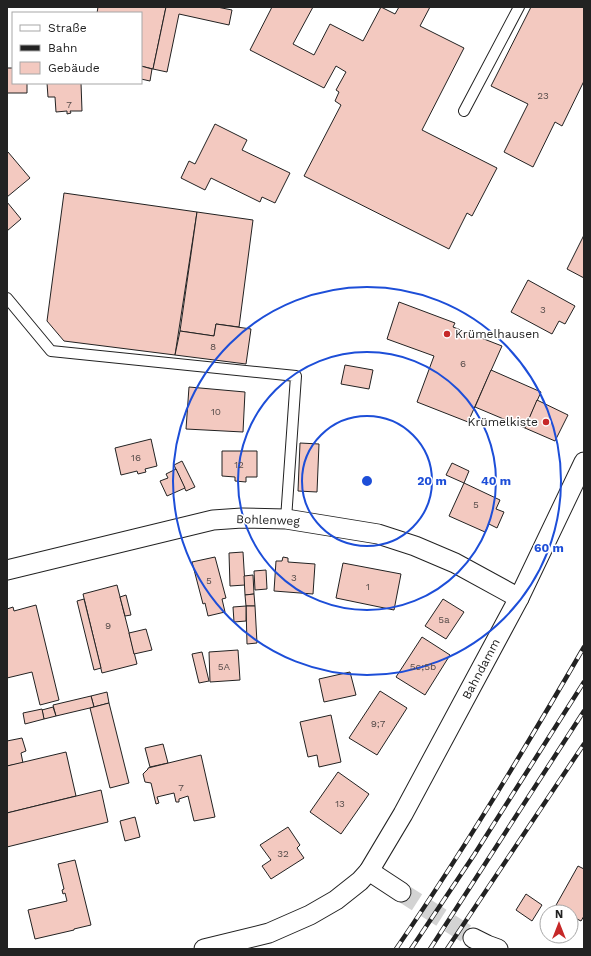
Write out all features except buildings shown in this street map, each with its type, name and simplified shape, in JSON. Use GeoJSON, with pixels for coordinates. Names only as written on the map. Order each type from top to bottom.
{"type":"FeatureCollection","features":[{"type":"Feature","properties":{"kind":"street","name":"Bahndamm"},"geometry":{"type":"LineString","coordinates":[[204,949],[269,932],[310,915],[336,900],[360,881],[369,871],[403,814],[519,598],[584,462]]}},
{"type":"Feature","properties":{"kind":"street","name":"Bohlenweg"},"geometry":{"type":"LineString","coordinates":[[7,570],[213,520],[242,518],[286,519],[378,534],[415,546],[455,563],[519,598]]}},
{"type":"Feature","properties":{"kind":"street"},"geometry":{"type":"LineString","coordinates":[[369,871],[401,892]]}},
{"type":"Feature","properties":{"kind":"street"},"geometry":{"type":"LineString","coordinates":[[472,938],[487,946],[498,949]]}},
{"type":"Feature","properties":{"kind":"lane"},"geometry":{"type":"LineString","coordinates":[[464,111],[519,7]]}},
{"type":"Feature","properties":{"kind":"lane"},"geometry":{"type":"LineString","coordinates":[[7,298],[51,351],[296,376],[286,519]]}},
{"type":"Feature","properties":{"kind":"tunnel"},"geometry":{"type":"LineString","coordinates":[[401,892],[473,938]]}},
{"type":"Feature","properties":{"kind":"railway"},"geometry":{"type":"LineString","coordinates":[[396,949],[493,800],[584,647]]}},
{"type":"Feature","properties":{"kind":"railway"},"geometry":{"type":"LineString","coordinates":[[411,949],[474,855],[584,682]]}},
{"type":"Feature","properties":{"kind":"railway"},"geometry":{"type":"LineString","coordinates":[[430,949],[584,711]]}},
{"type":"Feature","properties":{"kind":"railway"},"geometry":{"type":"LineString","coordinates":[[447,949],[584,744]]}},
{"type":"Feature","properties":{"kind":"place","name":"Krümelhausen"},"geometry":{"type":"Point","coordinates":[447,334]}},
{"type":"Feature","properties":{"kind":"place","name":"Krümelkiste"},"geometry":{"type":"Point","coordinates":[546,422]}}]}
